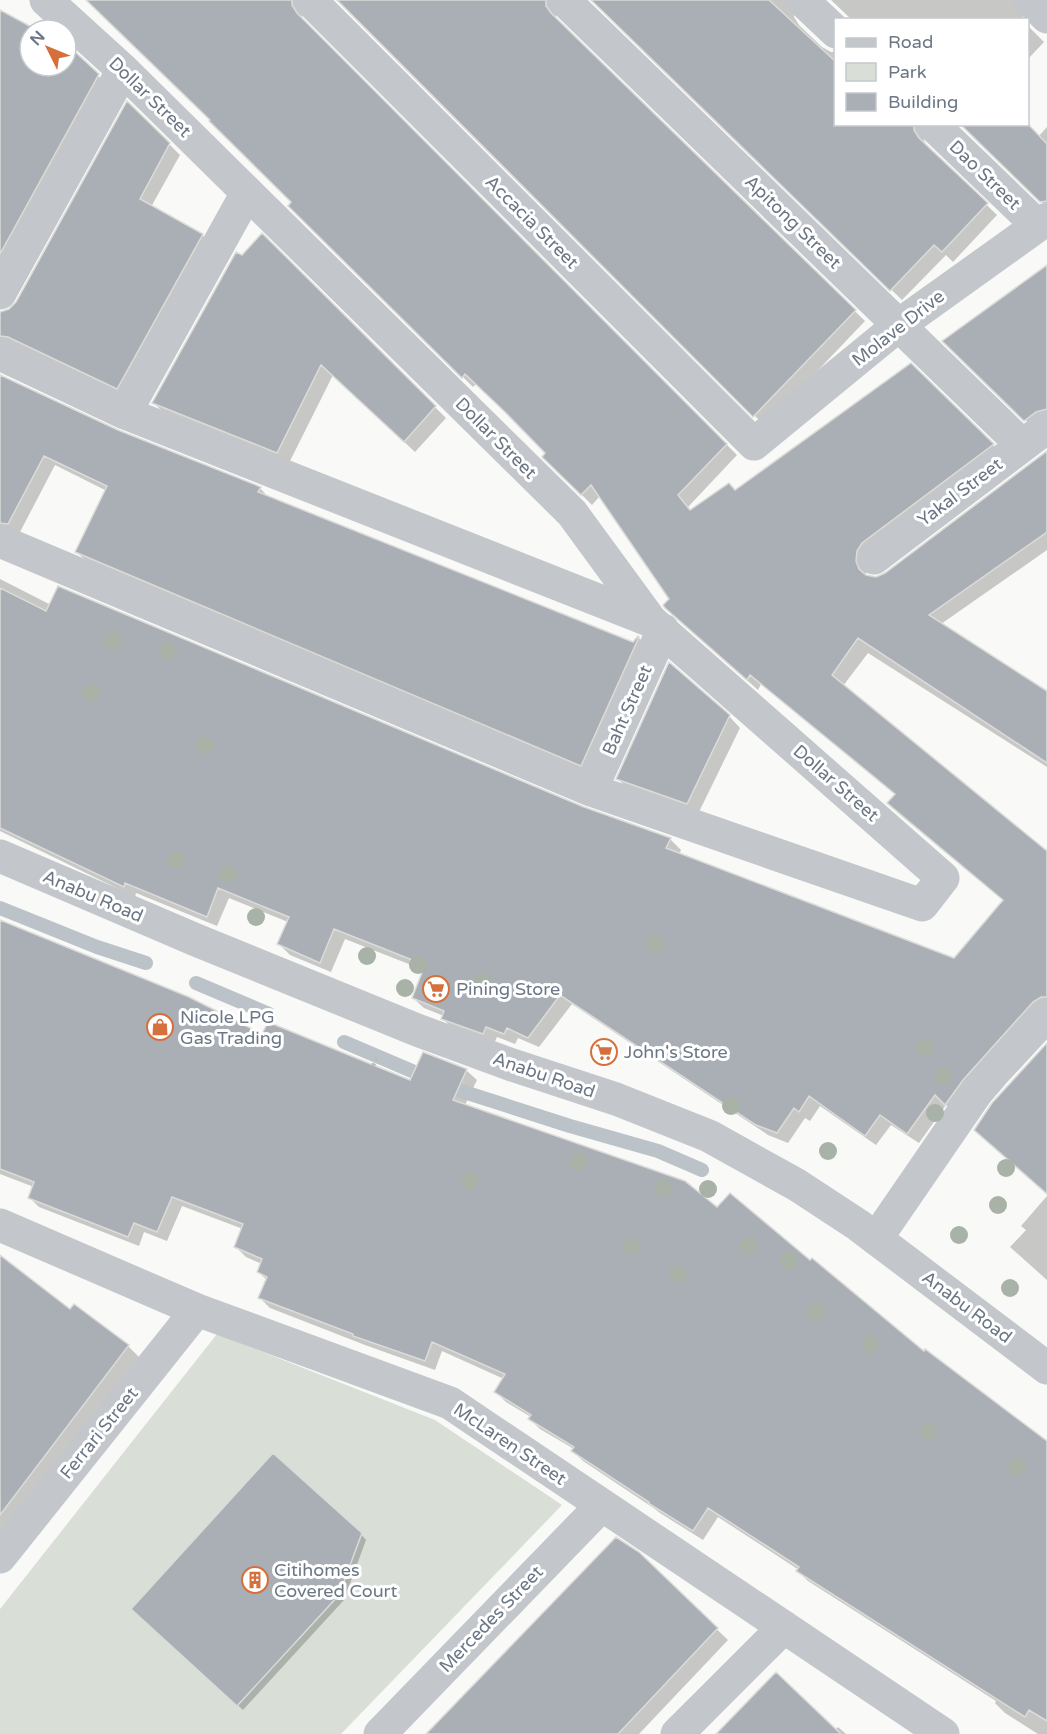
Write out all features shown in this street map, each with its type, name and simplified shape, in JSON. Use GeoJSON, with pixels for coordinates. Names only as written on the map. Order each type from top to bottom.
{"type":"FeatureCollection","features":[{"type":"Feature","properties":{"kind":"street","name":"Dollar Street"},"geometry":{"type":"LineString","coordinates":[[46,0],[123,70],[572,513],[657,625],[943,878],[922,905],[591,790]]}},
{"type":"Feature","properties":{"kind":"street","name":"Accacia Street"},"geometry":{"type":"LineString","coordinates":[[310,0],[754,444]]}},
{"type":"Feature","properties":{"kind":"street","name":"Apitong Street"},"geometry":{"type":"LineString","coordinates":[[564,0],[899,325],[1035,436]]}},
{"type":"Feature","properties":{"kind":"street"},"geometry":{"type":"LineString","coordinates":[[802,0],[834,30]]}},
{"type":"Feature","properties":{"kind":"street"},"geometry":{"type":"LineString","coordinates":[[1030,0],[1047,16]]}},
{"type":"Feature","properties":{"kind":"street"},"geometry":{"type":"LineString","coordinates":[[0,293],[123,70]]}},
{"type":"Feature","properties":{"kind":"street","name":"Dao Street"},"geometry":{"type":"LineString","coordinates":[[934,126],[1042,222]]}},
{"type":"Feature","properties":{"kind":"street"},"geometry":{"type":"LineString","coordinates":[[125,413],[246,193]]}},
{"type":"Feature","properties":{"kind":"street","name":"Molave Drive"},"geometry":{"type":"LineString","coordinates":[[754,444],[899,325],[1042,222]]}},
{"type":"Feature","properties":{"kind":"street"},"geometry":{"type":"LineString","coordinates":[[0,354],[125,413],[657,625]]}},
{"type":"Feature","properties":{"kind":"street","name":"Yakal Street"},"geometry":{"type":"LineString","coordinates":[[874,558],[1035,436]]}},
{"type":"Feature","properties":{"kind":"street"},"geometry":{"type":"LineString","coordinates":[[0,542],[591,790]]}},
{"type":"Feature","properties":{"kind":"street","name":"Baht Street"},"geometry":{"type":"LineString","coordinates":[[591,790],[657,625]]}},
{"type":"Feature","properties":{"kind":"street","name":"Anabu Road"},"geometry":{"type":"LineString","coordinates":[[0,856],[196,940],[417,1030],[512,1065],[616,1099],[718,1141],[838,1211],[1047,1368]]}},
{"type":"Feature","properties":{"kind":"street"},"geometry":{"type":"LineString","coordinates":[[876,1239],[977,1092],[1047,1015]]}},
{"type":"Feature","properties":{"kind":"street","name":"McLaren Street"},"geometry":{"type":"LineString","coordinates":[[0,1225],[197,1310],[450,1403],[943,1734]]}},
{"type":"Feature","properties":{"kind":"street","name":"Ferrari Street"},"geometry":{"type":"LineString","coordinates":[[0,1557],[197,1310]]}},
{"type":"Feature","properties":{"kind":"street","name":"Mercedes Street"},"geometry":{"type":"LineString","coordinates":[[380,1734],[602,1505]]}},
{"type":"Feature","properties":{"kind":"street"},"geometry":{"type":"LineString","coordinates":[[677,1734],[784,1627]]}},
{"type":"Feature","properties":{"kind":"green space"},"geometry":{"type":"Polygon","coordinates":[[[217,1334],[435,1420],[562,1505],[341,1734],[0,1734],[0,1609],[217,1334]]]}},
{"type":"Feature","properties":{"kind":"building"},"geometry":{"type":"Polygon","coordinates":[[[86,0],[292,0],[297,13],[727,444],[678,495],[690,510],[729,483],[735,490],[911,363],[994,444],[862,543],[857,551],[856,561],[859,569],[866,575],[876,577],[885,573],[1047,451],[1047,532],[929,615],[1047,691],[1047,763],[858,638],[832,675],[1047,851],[1047,997],[1041,997],[1033,1002],[963,1080],[945,1105],[935,1095],[907,1134],[880,1115],[865,1136],[809,1096],[799,1112],[794,1108],[777,1133],[756,1125],[560,995],[528,1038],[507,1028],[504,1034],[486,1027],[483,1034],[441,1019],[444,1011],[412,998],[425,965],[334,929],[320,963],[277,944],[289,917],[218,888],[207,917],[125,883],[124,887],[0,828],[0,588],[46,611],[58,586],[584,807],[671,838],[666,848],[954,958],[1003,900],[887,803],[895,794],[750,675],[747,680],[665,608],[663,605],[669,599],[591,485],[581,495],[542,457],[545,453],[505,412],[465,374],[462,378],[288,206],[291,202],[210,120],[86,0]]]}},
{"type":"Feature","properties":{"kind":"building"},"geometry":{"type":"Polygon","coordinates":[[[337,0],[546,0],[546,6],[551,13],[856,310],[753,417],[337,0]]]}},
{"type":"Feature","properties":{"kind":"building"},"geometry":{"type":"Polygon","coordinates":[[[591,0],[769,0],[834,60],[834,126],[914,126],[919,138],[988,203],[942,252],[934,245],[890,291],[591,0]]]}},
{"type":"Feature","properties":{"kind":"building"},"geometry":{"type":"Polygon","coordinates":[[[0,10],[18,20],[18,78],[78,78],[78,55],[99,74],[0,254],[0,10]]]}},
{"type":"Feature","properties":{"kind":"building"},"geometry":{"type":"Polygon","coordinates":[[[127,101],[170,143],[140,199],[203,234],[117,389],[8,337],[0,336],[0,312],[9,309],[16,302],[127,101]]]}},
{"type":"Feature","properties":{"kind":"building"},"geometry":{"type":"Polygon","coordinates":[[[1029,125],[1047,144],[1047,201],[1040,202],[962,126],[1029,125]]]}},
{"type":"Feature","properties":{"kind":"building"},"geometry":{"type":"Polygon","coordinates":[[[262,233],[436,406],[404,442],[321,365],[277,453],[152,403],[236,252],[242,255],[262,233]]]}},
{"type":"Feature","properties":{"kind":"building"},"geometry":{"type":"Polygon","coordinates":[[[1047,265],[1047,409],[1036,412],[1024,421],[942,341],[1047,265]]]}},
{"type":"Feature","properties":{"kind":"building"},"geometry":{"type":"Polygon","coordinates":[[[0,375],[118,430],[261,487],[258,492],[633,642],[638,636],[581,766],[75,552],[107,486],[44,456],[8,524],[0,523],[0,375]]]}},
{"type":"Feature","properties":{"kind":"building"},"geometry":{"type":"Polygon","coordinates":[[[669,662],[730,715],[687,804],[616,779],[669,662]]]}},
{"type":"Feature","properties":{"kind":"building"},"geometry":{"type":"Polygon","coordinates":[[[0,920],[189,997],[262,1034],[268,1022],[410,1080],[423,1052],[467,1069],[453,1100],[685,1181],[717,1207],[730,1193],[924,1351],[925,1349],[1047,1441],[1047,1721],[1029,1710],[1025,1717],[796,1571],[799,1567],[708,1508],[693,1531],[648,1503],[571,1451],[574,1447],[528,1419],[531,1415],[494,1392],[505,1374],[432,1342],[425,1361],[353,1336],[353,1334],[258,1298],[267,1277],[257,1272],[262,1259],[234,1247],[243,1224],[172,1197],[157,1232],[134,1223],[128,1237],[28,1198],[34,1182],[0,1169],[0,920]]]}},
{"type":"Feature","properties":{"kind":"building"},"geometry":{"type":"Polygon","coordinates":[[[1047,1043],[1047,1194],[974,1130],[992,1103],[1047,1043]]]}},
{"type":"Feature","properties":{"kind":"building"},"geometry":{"type":"Polygon","coordinates":[[[0,1255],[70,1309],[74,1304],[129,1345],[0,1515],[0,1255]]]}},
{"type":"Feature","properties":{"kind":"building","name":"Citihomes Covered Court"},"geometry":{"type":"Polygon","coordinates":[[[273,1453],[362,1533],[339,1595],[237,1706],[131,1609],[273,1453]]]}},
{"type":"Feature","properties":{"kind":"building"},"geometry":{"type":"Polygon","coordinates":[[[616,1537],[639,1552],[718,1628],[618,1734],[426,1734],[616,1537]]]}},
{"type":"Feature","properties":{"kind":"building"},"geometry":{"type":"Polygon","coordinates":[[[776,1672],[841,1734],[716,1734],[776,1672]]]}},
{"type":"Feature","properties":{"kind":"waterway"},"geometry":{"type":"LineString","coordinates":[[0,908],[97,947],[146,963]]}},
{"type":"Feature","properties":{"kind":"waterway"},"geometry":{"type":"LineString","coordinates":[[196,983],[269,1014]]}},
{"type":"Feature","properties":{"kind":"waterway"},"geometry":{"type":"LineString","coordinates":[[344,1042],[412,1071]]}},
{"type":"Feature","properties":{"kind":"waterway"},"geometry":{"type":"LineString","coordinates":[[458,1090],[658,1151],[702,1170]]}},
{"type":"Feature","properties":{"kind":"place","name":"Pining Store"},"geometry":{"type":"Point","coordinates":[436,989]}},
{"type":"Feature","properties":{"kind":"place","name":"Nicole LPG Gas Trading"},"geometry":{"type":"Point","coordinates":[160,1027]}},
{"type":"Feature","properties":{"kind":"place","name":"John's Store"},"geometry":{"type":"Point","coordinates":[604,1052]}},
{"type":"Feature","properties":{"kind":"place","name":"Citihomes Covered Court"},"geometry":{"type":"Point","coordinates":[255,1580]}}]}
